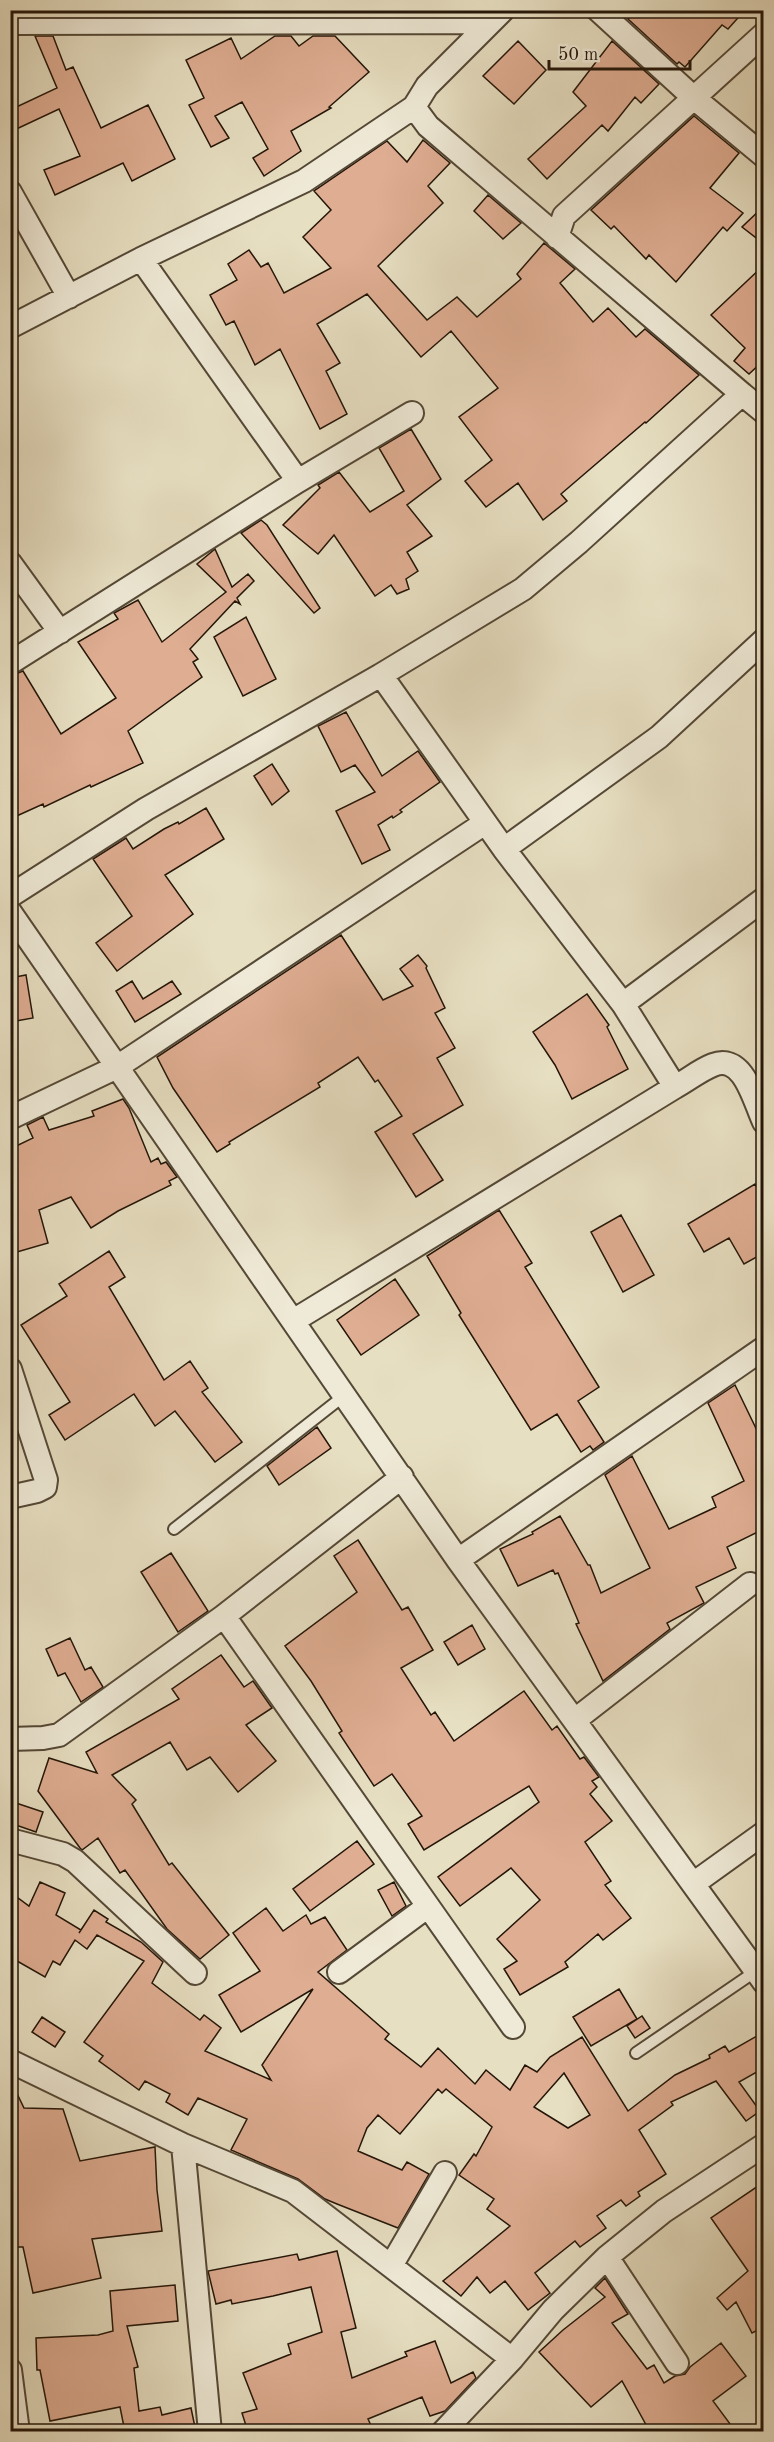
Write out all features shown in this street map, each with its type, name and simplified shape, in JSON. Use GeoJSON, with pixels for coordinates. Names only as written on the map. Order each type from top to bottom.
{"type":"FeatureCollection","features":[{"type":"Feature","properties":{"kind":"street"},"geometry":{"type":"LineString","coordinates":[[597,10],[694,98],[764,156]]}},
{"type":"Feature","properties":{"kind":"street"},"geometry":{"type":"LineString","coordinates":[[10,23],[40,17],[496,16]]}},
{"type":"Feature","properties":{"kind":"street"},"geometry":{"type":"LineString","coordinates":[[10,327],[141,259],[304,181],[414,107],[427,86],[496,16]]}},
{"type":"Feature","properties":{"kind":"street"},"geometry":{"type":"LineString","coordinates":[[557,237],[564,216],[764,34]]}},
{"type":"Feature","properties":{"kind":"street"},"geometry":{"type":"LineString","coordinates":[[414,107],[428,126],[764,412]]}},
{"type":"Feature","properties":{"kind":"street"},"geometry":{"type":"LineString","coordinates":[[10,192],[69,297]]}},
{"type":"Feature","properties":{"kind":"street"},"geometry":{"type":"LineString","coordinates":[[141,259],[298,481]]}},
{"type":"Feature","properties":{"kind":"street"},"geometry":{"type":"LineString","coordinates":[[742,394],[579,542],[523,589],[381,675],[146,809],[11,910],[458,1560],[760,1977]]}},
{"type":"Feature","properties":{"kind":"street"},"geometry":{"type":"LineString","coordinates":[[10,663],[298,481],[412,413]]}},
{"type":"Feature","properties":{"kind":"street"},"geometry":{"type":"LineString","coordinates":[[10,562],[60,632]]}},
{"type":"Feature","properties":{"kind":"street"},"geometry":{"type":"LineString","coordinates":[[504,849],[659,737],[764,640]]}},
{"type":"Feature","properties":{"kind":"street"},"geometry":{"type":"LineString","coordinates":[[381,675],[504,849],[623,1004],[675,1087]]}},
{"type":"Feature","properties":{"kind":"street"},"geometry":{"type":"LineString","coordinates":[[10,1118],[117,1067],[485,823]]}},
{"type":"Feature","properties":{"kind":"street"},"geometry":{"type":"LineString","coordinates":[[623,1004],[764,899]]}},
{"type":"Feature","properties":{"kind":"street"},"geometry":{"type":"LineString","coordinates":[[293,1321],[714,1064],[728,1063],[741,1071],[764,1122]]}},
{"type":"Feature","properties":{"kind":"street"},"geometry":{"type":"LineString","coordinates":[[458,1560],[764,1348]]}},
{"type":"Feature","properties":{"kind":"street"},"geometry":{"type":"LineString","coordinates":[[10,1368],[46,1480],[45,1487],[37,1491],[10,1497]]}},
{"type":"Feature","properties":{"kind":"street"},"geometry":{"type":"LineString","coordinates":[[10,1739],[59,1735],[224,1616],[402,1477]]}},
{"type":"Feature","properties":{"kind":"street"},"geometry":{"type":"LineString","coordinates":[[574,1720],[750,1584]]}},
{"type":"Feature","properties":{"kind":"street"},"geometry":{"type":"LineString","coordinates":[[224,1616],[513,2027]]}},
{"type":"Feature","properties":{"kind":"street"},"geometry":{"type":"LineString","coordinates":[[693,1884],[764,1833]]}},
{"type":"Feature","properties":{"kind":"street"},"geometry":{"type":"LineString","coordinates":[[10,1840],[63,1854],[75,1861],[195,1974]]}},
{"type":"Feature","properties":{"kind":"street"},"geometry":{"type":"LineString","coordinates":[[339,1972],[427,1907]]}},
{"type":"Feature","properties":{"kind":"street"},"geometry":{"type":"LineString","coordinates":[[10,2061],[183,2145],[293,2191],[512,2359]]}},
{"type":"Feature","properties":{"kind":"street"},"geometry":{"type":"LineString","coordinates":[[183,2145],[210,2432]]}},
{"type":"Feature","properties":{"kind":"street"},"geometry":{"type":"LineString","coordinates":[[443,2432],[512,2359],[553,2310],[608,2257],[664,2211],[764,2145]]}},
{"type":"Feature","properties":{"kind":"street"},"geometry":{"type":"LineString","coordinates":[[391,2266],[445,2173]]}},
{"type":"Feature","properties":{"kind":"street"},"geometry":{"type":"LineString","coordinates":[[608,2257],[677,2363]]}},
{"type":"Feature","properties":{"kind":"street"},"geometry":{"type":"LineString","coordinates":[[10,2370],[18,2432]]}},
{"type":"Feature","properties":{"kind":"lane"},"geometry":{"type":"LineString","coordinates":[[174,1529],[345,1395]]}},
{"type":"Feature","properties":{"kind":"lane"},"geometry":{"type":"LineString","coordinates":[[636,2053],[760,1977]]}},
{"type":"Feature","properties":{"kind":"building"},"geometry":{"type":"Polygon","coordinates":[[[634,10],[745,10],[728,29],[722,25],[685,67],[679,62],[677,64],[628,19],[634,10]]]}},
{"type":"Feature","properties":{"kind":"building"},"geometry":{"type":"Polygon","coordinates":[[[35,36],[53,36],[66,70],[73,67],[101,128],[148,105],[175,159],[132,181],[123,163],[55,195],[44,170],[80,156],[59,109],[10,132],[10,110],[57,88],[35,36]]]}},
{"type":"Feature","properties":{"kind":"building"},"geometry":{"type":"Polygon","coordinates":[[[275,36],[291,36],[299,46],[313,36],[335,36],[369,72],[329,107],[331,108],[291,131],[301,151],[264,176],[253,158],[268,149],[242,102],[215,116],[229,138],[211,147],[189,105],[204,98],[186,60],[231,38],[241,59],[275,36]]]}},
{"type":"Feature","properties":{"kind":"building"},"geometry":{"type":"Polygon","coordinates":[[[518,41],[546,70],[514,104],[483,76],[518,41]]]}},
{"type":"Feature","properties":{"kind":"building"},"geometry":{"type":"Polygon","coordinates":[[[612,41],[659,84],[641,103],[635,97],[608,131],[602,125],[547,179],[528,159],[586,106],[573,92],[612,41]]]}},
{"type":"Feature","properties":{"kind":"building"},"geometry":{"type":"Polygon","coordinates":[[[694,116],[739,153],[710,188],[743,213],[727,231],[723,227],[676,282],[649,255],[646,259],[614,226],[611,229],[591,210],[694,116]]]}},
{"type":"Feature","properties":{"kind":"building"},"geometry":{"type":"Polygon","coordinates":[[[423,140],[450,163],[428,186],[443,203],[378,266],[427,320],[457,297],[477,317],[521,279],[517,274],[544,243],[575,269],[560,283],[593,322],[608,308],[636,337],[645,329],[699,375],[561,494],[567,501],[543,520],[518,483],[486,507],[465,481],[492,460],[459,417],[498,388],[451,331],[421,357],[367,294],[317,324],[340,363],[326,371],[347,414],[320,429],[280,349],[255,365],[234,321],[226,325],[210,295],[237,280],[228,264],[249,250],[261,267],[268,263],[284,293],[331,268],[303,237],[331,210],[314,191],[387,141],[407,162],[423,140]]]}},
{"type":"Feature","properties":{"kind":"building"},"geometry":{"type":"Polygon","coordinates":[[[488,195],[521,223],[503,239],[474,211],[488,195]]]}},
{"type":"Feature","properties":{"kind":"building"},"geometry":{"type":"Polygon","coordinates":[[[764,206],[764,244],[742,227],[764,206]]]}},
{"type":"Feature","properties":{"kind":"building"},"geometry":{"type":"Polygon","coordinates":[[[764,265],[764,360],[749,374],[734,361],[745,348],[711,315],[764,265]]]}},
{"type":"Feature","properties":{"kind":"building"},"geometry":{"type":"Polygon","coordinates":[[[411,429],[441,479],[407,505],[432,536],[407,552],[418,571],[406,579],[409,589],[397,594],[391,585],[375,596],[334,535],[318,554],[283,525],[320,488],[318,485],[339,472],[370,512],[404,491],[379,448],[411,429]]]}},
{"type":"Feature","properties":{"kind":"building"},"geometry":{"type":"Polygon","coordinates":[[[261,520],[267,525],[320,608],[314,613],[241,533],[261,520]]]}},
{"type":"Feature","properties":{"kind":"building"},"geometry":{"type":"Polygon","coordinates":[[[215,549],[232,587],[248,574],[254,581],[237,598],[240,604],[235,601],[190,649],[198,659],[193,662],[202,677],[128,731],[143,763],[44,807],[43,804],[10,819],[10,676],[23,671],[61,734],[116,698],[78,642],[118,619],[114,613],[138,600],[162,642],[226,592],[197,564],[215,549]]]}},
{"type":"Feature","properties":{"kind":"building"},"geometry":{"type":"Polygon","coordinates":[[[246,617],[276,679],[243,696],[214,637],[246,617]]]}},
{"type":"Feature","properties":{"kind":"building"},"geometry":{"type":"Polygon","coordinates":[[[346,712],[382,776],[418,751],[440,782],[400,810],[402,812],[378,825],[390,850],[362,864],[336,811],[375,792],[355,765],[341,772],[318,726],[346,712]]]}},
{"type":"Feature","properties":{"kind":"building"},"geometry":{"type":"Polygon","coordinates":[[[272,764],[289,791],[272,805],[254,776],[272,764]]]}},
{"type":"Feature","properties":{"kind":"building"},"geometry":{"type":"Polygon","coordinates":[[[206,808],[224,839],[165,875],[193,914],[117,971],[96,943],[132,916],[93,859],[126,838],[133,849],[164,829],[178,822],[179,824],[206,808]]]}},
{"type":"Feature","properties":{"kind":"building"},"geometry":{"type":"Polygon","coordinates":[[[341,935],[383,1000],[413,986],[400,969],[418,955],[427,966],[445,1008],[435,1013],[455,1048],[437,1058],[463,1105],[413,1134],[443,1180],[416,1197],[375,1132],[402,1116],[378,1080],[375,1082],[358,1057],[318,1083],[320,1087],[229,1142],[230,1144],[217,1152],[173,1088],[157,1057],[341,935]]]}},
{"type":"Feature","properties":{"kind":"building"},"geometry":{"type":"Polygon","coordinates":[[[26,975],[33,1018],[10,1022],[10,978],[26,975]]]}},
{"type":"Feature","properties":{"kind":"building"},"geometry":{"type":"Polygon","coordinates":[[[132,981],[143,999],[172,981],[181,994],[135,1022],[116,991],[132,981]]]}},
{"type":"Feature","properties":{"kind":"building"},"geometry":{"type":"Polygon","coordinates":[[[587,994],[609,1025],[607,1027],[628,1069],[572,1099],[555,1065],[533,1032],[587,994]]]}},
{"type":"Feature","properties":{"kind":"building"},"geometry":{"type":"Polygon","coordinates":[[[123,1099],[129,1108],[151,1162],[158,1158],[161,1164],[166,1162],[177,1177],[169,1181],[171,1185],[118,1211],[91,1228],[71,1197],[39,1210],[48,1243],[10,1254],[10,1149],[33,1138],[27,1125],[43,1117],[49,1130],[94,1116],[92,1111],[123,1099]]]}},
{"type":"Feature","properties":{"kind":"building"},"geometry":{"type":"Polygon","coordinates":[[[755,1184],[764,1200],[764,1253],[744,1264],[729,1238],[704,1252],[688,1224],[755,1184]]]}},
{"type":"Feature","properties":{"kind":"building"},"geometry":{"type":"Polygon","coordinates":[[[499,1210],[532,1263],[525,1267],[599,1387],[578,1401],[604,1442],[593,1450],[590,1446],[581,1452],[557,1414],[531,1430],[459,1315],[461,1313],[427,1256],[499,1210]]]}},
{"type":"Feature","properties":{"kind":"building"},"geometry":{"type":"Polygon","coordinates":[[[621,1215],[654,1275],[623,1292],[591,1232],[621,1215]]]}},
{"type":"Feature","properties":{"kind":"building"},"geometry":{"type":"Polygon","coordinates":[[[109,1251],[125,1277],[109,1287],[164,1380],[190,1361],[208,1388],[202,1392],[242,1442],[215,1462],[175,1411],[155,1426],[134,1394],[65,1440],[49,1415],[70,1402],[21,1325],[67,1296],[59,1284],[109,1251]]]}},
{"type":"Feature","properties":{"kind":"building"},"geometry":{"type":"Polygon","coordinates":[[[395,1279],[419,1315],[361,1355],[337,1320],[395,1279]]]}},
{"type":"Feature","properties":{"kind":"building"},"geometry":{"type":"Polygon","coordinates":[[[735,1385],[764,1445],[764,1529],[727,1547],[736,1568],[696,1587],[704,1603],[667,1623],[670,1629],[603,1681],[576,1624],[579,1623],[558,1573],[555,1574],[553,1570],[518,1586],[500,1549],[533,1534],[532,1532],[560,1516],[590,1565],[601,1593],[650,1568],[605,1475],[632,1456],[669,1529],[716,1507],[712,1497],[744,1481],[708,1403],[735,1385]]]}},
{"type":"Feature","properties":{"kind":"building"},"geometry":{"type":"Polygon","coordinates":[[[317,1427],[331,1448],[279,1485],[267,1466],[317,1427]]]}},
{"type":"Feature","properties":{"kind":"building"},"geometry":{"type":"Polygon","coordinates":[[[358,1540],[402,1610],[408,1607],[433,1650],[401,1668],[431,1715],[435,1712],[454,1741],[524,1691],[552,1730],[557,1726],[580,1759],[584,1757],[599,1777],[592,1781],[597,1787],[590,1794],[612,1821],[585,1842],[611,1881],[605,1885],[631,1918],[603,1940],[598,1934],[565,1962],[568,1967],[520,1995],[504,1969],[517,1961],[497,1939],[540,1900],[511,1868],[460,1906],[438,1877],[539,1802],[529,1786],[424,1850],[408,1824],[422,1816],[392,1774],[374,1786],[339,1733],[342,1731],[311,1681],[285,1646],[357,1592],[334,1556],[358,1540]]]}},
{"type":"Feature","properties":{"kind":"building"},"geometry":{"type":"Polygon","coordinates":[[[171,1553],[208,1611],[178,1632],[141,1572],[171,1553]]]}},
{"type":"Feature","properties":{"kind":"building"},"geometry":{"type":"Polygon","coordinates":[[[472,1625],[485,1649],[458,1665],[444,1642],[472,1625]]]}},
{"type":"Feature","properties":{"kind":"building"},"geometry":{"type":"Polygon","coordinates":[[[70,1638],[85,1670],[91,1667],[103,1687],[81,1702],[65,1673],[58,1676],[46,1649],[70,1638]]]}},
{"type":"Feature","properties":{"kind":"building"},"geometry":{"type":"Polygon","coordinates":[[[221,1655],[244,1687],[253,1681],[272,1708],[246,1725],[276,1761],[238,1792],[210,1757],[187,1770],[170,1742],[112,1775],[136,1800],[132,1804],[169,1865],[172,1863],[229,1935],[200,1959],[167,1929],[125,1870],[120,1873],[98,1838],[82,1850],[38,1791],[49,1758],[97,1773],[86,1752],[179,1699],[172,1689],[221,1655]]]}},
{"type":"Feature","properties":{"kind":"building"},"geometry":{"type":"Polygon","coordinates":[[[10,1801],[43,1812],[36,1832],[10,1823],[10,1801]]]}},
{"type":"Feature","properties":{"kind":"building"},"geometry":{"type":"Polygon","coordinates":[[[357,1841],[374,1864],[310,1911],[293,1889],[357,1841]]]}},
{"type":"Feature","properties":{"kind":"building"},"geometry":{"type":"Polygon","coordinates":[[[40,1882],[65,1893],[56,1915],[81,1930],[94,1910],[108,1919],[106,1922],[141,1942],[163,1962],[152,1983],[200,2020],[204,2015],[221,2028],[205,2051],[271,2080],[262,2065],[313,1989],[241,2032],[219,1995],[260,1971],[233,1933],[266,1908],[283,1931],[306,1915],[311,1924],[325,1917],[347,1950],[318,1972],[389,2034],[385,2039],[421,2067],[438,2048],[475,2084],[486,2070],[510,2090],[525,2065],[537,2072],[550,2057],[582,2037],[628,2111],[675,2075],[710,2058],[709,2055],[725,2046],[729,2052],[764,2032],[764,2068],[739,2082],[760,2111],[746,2121],[716,2081],[671,2102],[673,2105],[639,2130],[666,2174],[638,2192],[640,2196],[626,2206],[621,2200],[597,2216],[606,2228],[580,2247],[575,2241],[535,2273],[550,2293],[528,2310],[505,2281],[490,2293],[477,2277],[461,2296],[443,2281],[510,2226],[487,2209],[494,2199],[459,2175],[474,2154],[476,2156],[492,2127],[446,2089],[442,2093],[438,2089],[400,2134],[378,2115],[367,2128],[358,2151],[402,2170],[407,2162],[429,2174],[398,2228],[325,2199],[298,2179],[231,2150],[247,2119],[198,2098],[188,2115],[166,2102],[170,2094],[145,2081],[139,2090],[99,2061],[103,2056],[84,2042],[144,1961],[97,1935],[87,1949],[75,1940],[60,1965],[53,1961],[45,1977],[10,1957],[10,1892],[29,1906],[40,1882]],[[564,2073],[534,2107],[568,2128],[590,2115],[564,2073]]]}},
{"type":"Feature","properties":{"kind":"building"},"geometry":{"type":"Polygon","coordinates":[[[394,1882],[406,1906],[392,1916],[378,1890],[394,1882]]]}},
{"type":"Feature","properties":{"kind":"building"},"geometry":{"type":"Polygon","coordinates":[[[619,1989],[637,2019],[591,2046],[573,2017],[619,1989]]]}},
{"type":"Feature","properties":{"kind":"building"},"geometry":{"type":"Polygon","coordinates":[[[642,2016],[650,2028],[635,2038],[627,2026],[642,2016]]]}},
{"type":"Feature","properties":{"kind":"building"},"geometry":{"type":"Polygon","coordinates":[[[42,2017],[65,2032],[55,2047],[32,2032],[42,2017]]]}},
{"type":"Feature","properties":{"kind":"building"},"geometry":{"type":"Polygon","coordinates":[[[10,2079],[24,2108],[63,2109],[80,2161],[155,2147],[162,2231],[92,2239],[101,2278],[33,2293],[23,2247],[17,2247],[10,2199],[10,2079]]]}},
{"type":"Feature","properties":{"kind":"building"},"geometry":{"type":"Polygon","coordinates":[[[764,2182],[764,2295],[759,2288],[757,2289],[764,2302],[764,2327],[752,2333],[736,2302],[727,2310],[717,2298],[748,2271],[711,2218],[764,2182]]]}},
{"type":"Feature","properties":{"kind":"building"},"geometry":{"type":"Polygon","coordinates":[[[337,2251],[356,2328],[341,2332],[352,2378],[407,2356],[405,2352],[435,2341],[451,2383],[473,2372],[476,2378],[445,2411],[430,2416],[422,2397],[368,2419],[374,2432],[248,2432],[242,2413],[257,2409],[243,2373],[291,2354],[288,2344],[322,2332],[311,2287],[232,2304],[231,2300],[216,2304],[208,2271],[297,2254],[299,2260],[337,2251]]]}},
{"type":"Feature","properties":{"kind":"building"},"geometry":{"type":"Polygon","coordinates":[[[605,2278],[628,2314],[612,2323],[647,2369],[654,2365],[664,2383],[675,2376],[685,2374],[690,2367],[721,2343],[746,2376],[713,2401],[736,2432],[650,2432],[622,2381],[591,2407],[539,2352],[605,2297],[595,2288],[605,2278]]]}},
{"type":"Feature","properties":{"kind":"building"},"geometry":{"type":"Polygon","coordinates":[[[175,2285],[178,2321],[127,2326],[138,2367],[134,2368],[139,2411],[160,2407],[162,2415],[191,2408],[196,2432],[125,2432],[120,2407],[50,2421],[40,2370],[37,2370],[36,2338],[98,2335],[113,2331],[110,2291],[175,2285]]]}}]}
